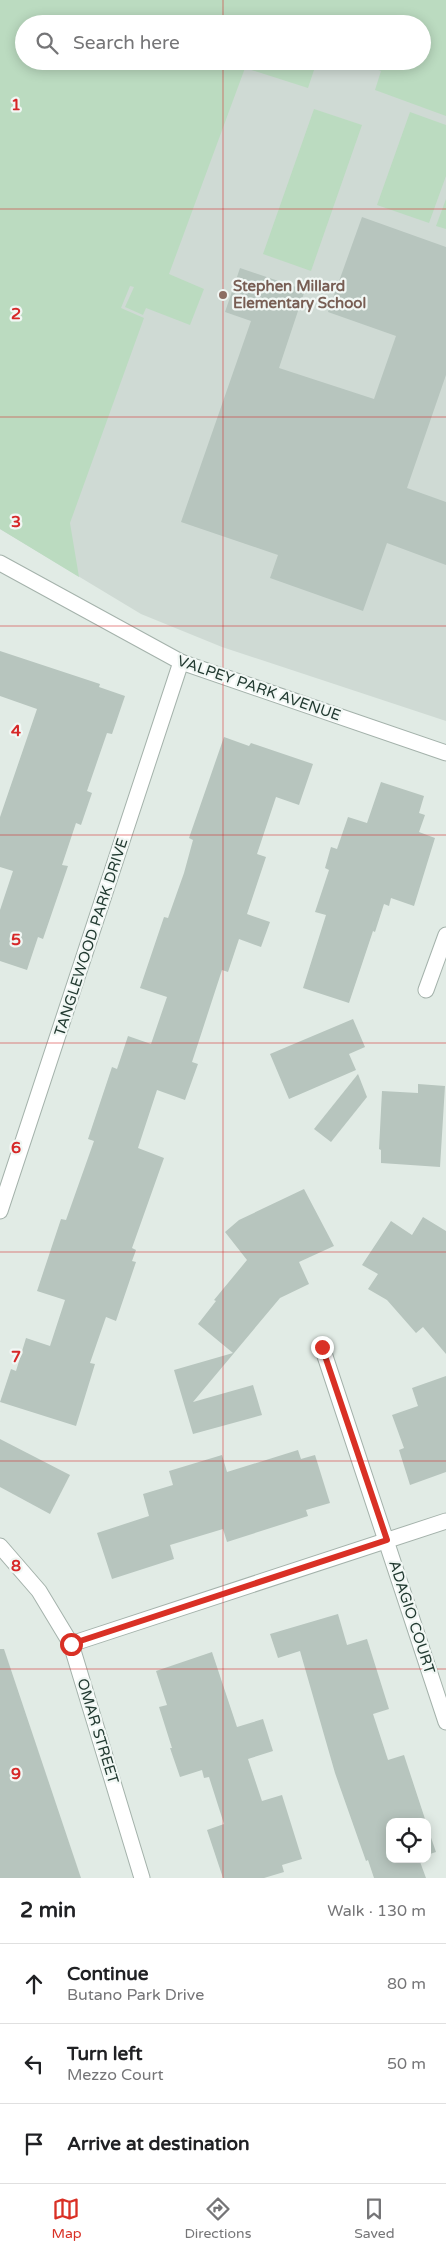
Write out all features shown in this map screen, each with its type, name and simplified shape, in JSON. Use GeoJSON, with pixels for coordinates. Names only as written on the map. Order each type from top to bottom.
{"type":"FeatureCollection","features":[{"type":"Feature","properties":{"kind":"street","name":"VALPEY PARK AVENUE"},"geometry":{"type":"LineString","coordinates":[[0,563],[181,662],[446,753]]}},
{"type":"Feature","properties":{"kind":"street","name":"TANGLEWOOD PARK DRIVE"},"geometry":{"type":"LineString","coordinates":[[0,1211],[181,662]]}},
{"type":"Feature","properties":{"kind":"street"},"geometry":{"type":"LineString","coordinates":[[426,990],[446,935]]}},
{"type":"Feature","properties":{"kind":"street","name":"ADAGIO COURT"},"geometry":{"type":"LineString","coordinates":[[322,1347],[446,1722]]}},
{"type":"Feature","properties":{"kind":"street"},"geometry":{"type":"LineString","coordinates":[[71,1644],[446,1521]]}},
{"type":"Feature","properties":{"kind":"street","name":"OMAR STREET"},"geometry":{"type":"LineString","coordinates":[[0,1546],[39,1591],[71,1644],[142,1878]]}},
{"type":"Feature","properties":{"kind":"shaded area","name":"Stephen Millard Elementary School"},"geometry":{"type":"Polygon","coordinates":[[[0,0],[446,0],[446,721],[222,647],[141,614],[0,529],[0,0]]]}},
{"type":"Feature","properties":{"kind":"green space"},"geometry":{"type":"Polygon","coordinates":[[[0,0],[446,0],[446,116],[375,90],[381,71],[378,70],[431,70],[431,15],[15,15],[15,70],[244,70],[169,274],[204,289],[190,325],[146,308],[143,315],[125,307],[134,287],[130,286],[121,308],[144,318],[70,523],[79,577],[0,529],[0,0]]]}},
{"type":"Feature","properties":{"kind":"green space"},"geometry":{"type":"Polygon","coordinates":[[[251,70],[314,70],[308,88],[251,70]]]}},
{"type":"Feature","properties":{"kind":"green space"},"geometry":{"type":"Polygon","coordinates":[[[314,109],[362,125],[311,271],[263,254],[314,109]]]}},
{"type":"Feature","properties":{"kind":"green space"},"geometry":{"type":"Polygon","coordinates":[[[410,112],[446,125],[446,176],[429,223],[377,205],[410,112]]]}},
{"type":"Feature","properties":{"kind":"green space"},"geometry":{"type":"Polygon","coordinates":[[[446,199],[446,229],[436,226],[446,199]]]}},
{"type":"Feature","properties":{"kind":"building"},"geometry":{"type":"Polygon","coordinates":[[[362,217],[446,247],[446,375],[407,488],[446,502],[446,565],[387,543],[363,611],[270,578],[278,555],[181,522],[251,321],[225,312],[240,268],[305,290],[279,368],[374,399],[396,336],[328,312],[362,217]]]}},
{"type":"Feature","properties":{"kind":"building"},"geometry":{"type":"Polygon","coordinates":[[[0,651],[100,684],[99,687],[125,696],[112,734],[107,733],[87,791],[92,793],[81,825],[76,823],[62,865],[68,866],[43,939],[38,937],[27,970],[0,961],[0,910],[13,871],[0,867],[0,817],[37,709],[0,696],[0,651]]]}},
{"type":"Feature","properties":{"kind":"building"},"geometry":{"type":"Polygon","coordinates":[[[224,737],[249,746],[251,743],[313,764],[299,805],[276,797],[257,854],[266,857],[247,914],[270,922],[261,947],[239,939],[228,972],[222,970],[192,1062],[198,1064],[185,1100],[157,1090],[138,1148],[164,1158],[132,1248],[136,1250],[132,1261],[136,1262],[116,1321],[106,1317],[90,1363],[95,1364],[76,1426],[0,1402],[11,1369],[16,1371],[26,1338],[50,1346],[65,1300],[37,1291],[61,1219],[66,1220],[94,1141],[88,1139],[112,1067],[117,1069],[128,1036],[151,1044],[167,997],[140,988],[164,917],[168,918],[184,873],[193,840],[189,838],[224,737]]]}},
{"type":"Feature","properties":{"kind":"building"},"geometry":{"type":"Polygon","coordinates":[[[381,782],[424,796],[419,813],[425,815],[419,832],[435,838],[414,906],[391,898],[389,906],[384,904],[349,1003],[303,988],[326,915],[315,912],[329,870],[325,868],[331,847],[337,849],[348,817],[367,823],[381,782]]]}},
{"type":"Feature","properties":{"kind":"building"},"geometry":{"type":"Polygon","coordinates":[[[353,1019],[365,1047],[349,1054],[356,1070],[289,1099],[270,1054],[353,1019]]]}},
{"type":"Feature","properties":{"kind":"building"},"geometry":{"type":"Polygon","coordinates":[[[358,1074],[367,1097],[331,1142],[314,1129],[358,1074]]]}},
{"type":"Feature","properties":{"kind":"building"},"geometry":{"type":"Polygon","coordinates":[[[418,1084],[445,1086],[440,1167],[381,1163],[381,1150],[379,1149],[382,1091],[418,1093],[418,1084]]]}},
{"type":"Feature","properties":{"kind":"building"},"geometry":{"type":"Polygon","coordinates":[[[304,1189],[334,1246],[299,1262],[309,1284],[280,1298],[193,1402],[253,1385],[262,1415],[193,1434],[174,1370],[233,1353],[198,1324],[216,1301],[214,1300],[247,1260],[225,1232],[239,1220],[304,1189]]]}},
{"type":"Feature","properties":{"kind":"building"},"geometry":{"type":"Polygon","coordinates":[[[423,1217],[446,1231],[446,1354],[423,1327],[416,1333],[387,1300],[368,1289],[378,1274],[362,1265],[391,1221],[412,1235],[423,1217]]]}},
{"type":"Feature","properties":{"kind":"building"},"geometry":{"type":"Polygon","coordinates":[[[446,1376],[446,1472],[410,1485],[399,1450],[404,1448],[392,1415],[418,1406],[412,1388],[446,1376]]]}},
{"type":"Feature","properties":{"kind":"building"},"geometry":{"type":"Polygon","coordinates":[[[0,1439],[70,1475],[50,1514],[0,1487],[0,1439]]]}},
{"type":"Feature","properties":{"kind":"building"},"geometry":{"type":"Polygon","coordinates":[[[298,1450],[301,1459],[315,1455],[330,1503],[306,1510],[308,1516],[227,1542],[223,1529],[170,1545],[174,1559],[112,1579],[97,1533],[149,1516],[143,1494],[173,1485],[169,1471],[222,1455],[227,1472],[298,1450]]]}},
{"type":"Feature","properties":{"kind":"building"},"geometry":{"type":"Polygon","coordinates":[[[338,1614],[347,1645],[367,1639],[389,1709],[373,1714],[388,1760],[404,1755],[425,1818],[386,1818],[386,1863],[420,1863],[426,1878],[374,1878],[368,1860],[366,1861],[335,1773],[300,1651],[278,1658],[270,1634],[338,1614]]]}},
{"type":"Feature","properties":{"kind":"building"},"geometry":{"type":"Polygon","coordinates":[[[0,1649],[4,1649],[81,1878],[0,1878],[0,1649]]]}},
{"type":"Feature","properties":{"kind":"building"},"geometry":{"type":"Polygon","coordinates":[[[212,1652],[237,1727],[263,1719],[273,1751],[248,1759],[262,1801],[282,1795],[302,1859],[282,1865],[284,1872],[264,1878],[223,1878],[207,1830],[224,1824],[209,1777],[204,1778],[202,1770],[180,1777],[159,1707],[167,1705],[156,1671],[212,1652]]]}},
{"type":"Feature","properties":{"kind":"building"},"geometry":{"type":"Polygon","coordinates":[[[431,1838],[436,1852],[431,1854],[431,1838]]]}},
{"type":"Feature","properties":{"kind":"place","name":"Stephen Millard Elementary School"},"geometry":{"type":"Point","coordinates":[223,295]}},
{"type":"Feature","properties":{"kind":"route"},"geometry":{"type":"LineString","coordinates":[[71,1644],[387,1540],[322,1347]]}}]}
